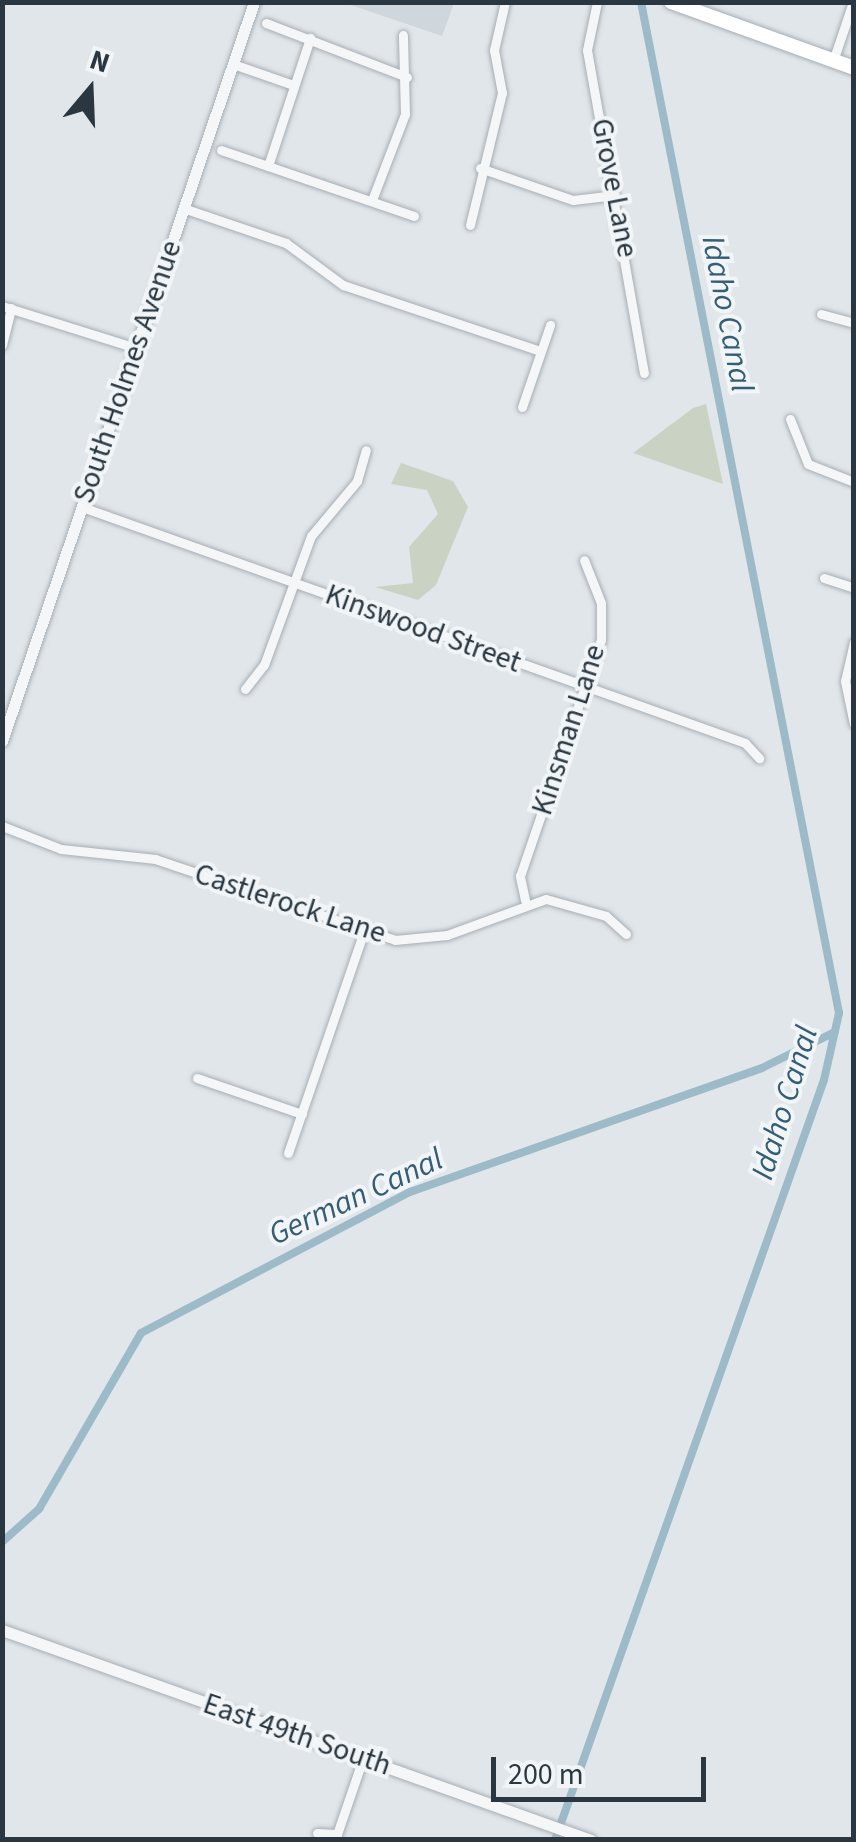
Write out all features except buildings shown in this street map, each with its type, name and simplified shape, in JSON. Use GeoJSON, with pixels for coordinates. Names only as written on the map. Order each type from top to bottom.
{"type":"FeatureCollection","features":[{"type":"Feature","properties":{"kind":"main road"},"geometry":{"type":"LineString","coordinates":[[671,2],[854,68]]}},
{"type":"Feature","properties":{"kind":"street","name":"South Holmes Avenue"},"geometry":{"type":"LineString","coordinates":[[2,741],[254,2]]}},
{"type":"Feature","properties":{"kind":"street"},"geometry":{"type":"LineString","coordinates":[[470,225],[480,168],[502,94],[494,50],[504,2]]}},
{"type":"Feature","properties":{"kind":"street","name":"Grove Lane"},"geometry":{"type":"LineString","coordinates":[[597,2],[588,50],[644,373]]}},
{"type":"Feature","properties":{"kind":"street"},"geometry":{"type":"LineString","coordinates":[[832,61],[853,2]]}},
{"type":"Feature","properties":{"kind":"street"},"geometry":{"type":"LineString","coordinates":[[266,23],[407,77]]}},
{"type":"Feature","properties":{"kind":"street"},"geometry":{"type":"LineString","coordinates":[[372,200],[400,132],[407,77],[403,35]]}},
{"type":"Feature","properties":{"kind":"street"},"geometry":{"type":"LineString","coordinates":[[268,166],[290,84],[310,38]]}},
{"type":"Feature","properties":{"kind":"street"},"geometry":{"type":"LineString","coordinates":[[233,64],[290,84]]}},
{"type":"Feature","properties":{"kind":"street"},"geometry":{"type":"LineString","coordinates":[[222,150],[414,216]]}},
{"type":"Feature","properties":{"kind":"street"},"geometry":{"type":"LineString","coordinates":[[480,168],[573,200],[615,195]]}},
{"type":"Feature","properties":{"kind":"street"},"geometry":{"type":"LineString","coordinates":[[183,208],[286,242],[343,284],[540,352]]}},
{"type":"Feature","properties":{"kind":"street"},"geometry":{"type":"LineString","coordinates":[[2,345],[7,307],[136,348]]}},
{"type":"Feature","properties":{"kind":"street"},"geometry":{"type":"LineString","coordinates":[[820,314],[854,324]]}},
{"type":"Feature","properties":{"kind":"street"},"geometry":{"type":"LineString","coordinates":[[522,407],[550,325]]}},
{"type":"Feature","properties":{"kind":"street"},"geometry":{"type":"LineString","coordinates":[[790,420],[808,464],[854,482]]}},
{"type":"Feature","properties":{"kind":"street"},"geometry":{"type":"LineString","coordinates":[[244,688],[264,666],[292,583],[319,524],[357,481],[366,450]]}},
{"type":"Feature","properties":{"kind":"street","name":"Kinswood Street"},"geometry":{"type":"LineString","coordinates":[[82,507],[745,743],[758,758]]}},
{"type":"Feature","properties":{"kind":"street","name":"Kinsman Lane"},"geometry":{"type":"LineString","coordinates":[[525,900],[520,876],[585,686],[602,620],[584,560]]}},
{"type":"Feature","properties":{"kind":"street"},"geometry":{"type":"LineString","coordinates":[[824,578],[854,588]]}},
{"type":"Feature","properties":{"kind":"street"},"geometry":{"type":"LineString","coordinates":[[854,642],[845,681],[854,724]]}},
{"type":"Feature","properties":{"kind":"street","name":"Castlerock Lane"},"geometry":{"type":"LineString","coordinates":[[2,826],[61,849],[156,859],[364,931],[431,939],[525,900],[572,903],[626,934]]}},
{"type":"Feature","properties":{"kind":"street"},"geometry":{"type":"LineString","coordinates":[[288,1153],[364,931]]}},
{"type":"Feature","properties":{"kind":"street"},"geometry":{"type":"LineString","coordinates":[[197,1078],[302,1114]]}},
{"type":"Feature","properties":{"kind":"street","name":"East 49th South"},"geometry":{"type":"LineString","coordinates":[[2,1630],[591,1840]]}},
{"type":"Feature","properties":{"kind":"street"},"geometry":{"type":"LineString","coordinates":[[317,1832],[336,1837],[363,1758]]}},
{"type":"Feature","properties":{"kind":"shaded area"},"geometry":{"type":"Polygon","coordinates":[[[345,3],[454,3],[442,36],[345,3]]]}},
{"type":"Feature","properties":{"kind":"green space"},"geometry":{"type":"Polygon","coordinates":[[[706,404],[723,484],[633,453],[693,408],[706,404]]]}},
{"type":"Feature","properties":{"kind":"green space"},"geometry":{"type":"Polygon","coordinates":[[[401,463],[453,481],[468,507],[436,585],[418,600],[375,587],[413,583],[409,547],[438,514],[427,490],[391,484],[401,463]]]}},
{"type":"Feature","properties":{"kind":"waterway","name":"Idaho Canal"},"geometry":{"type":"LineString","coordinates":[[555,1840],[824,1080],[839,1013],[641,2]]}},
{"type":"Feature","properties":{"kind":"waterway","name":"German Canal"},"geometry":{"type":"LineString","coordinates":[[2,1542],[39,1509],[141,1333],[410,1192],[762,1068],[835,1032]]}}]}
